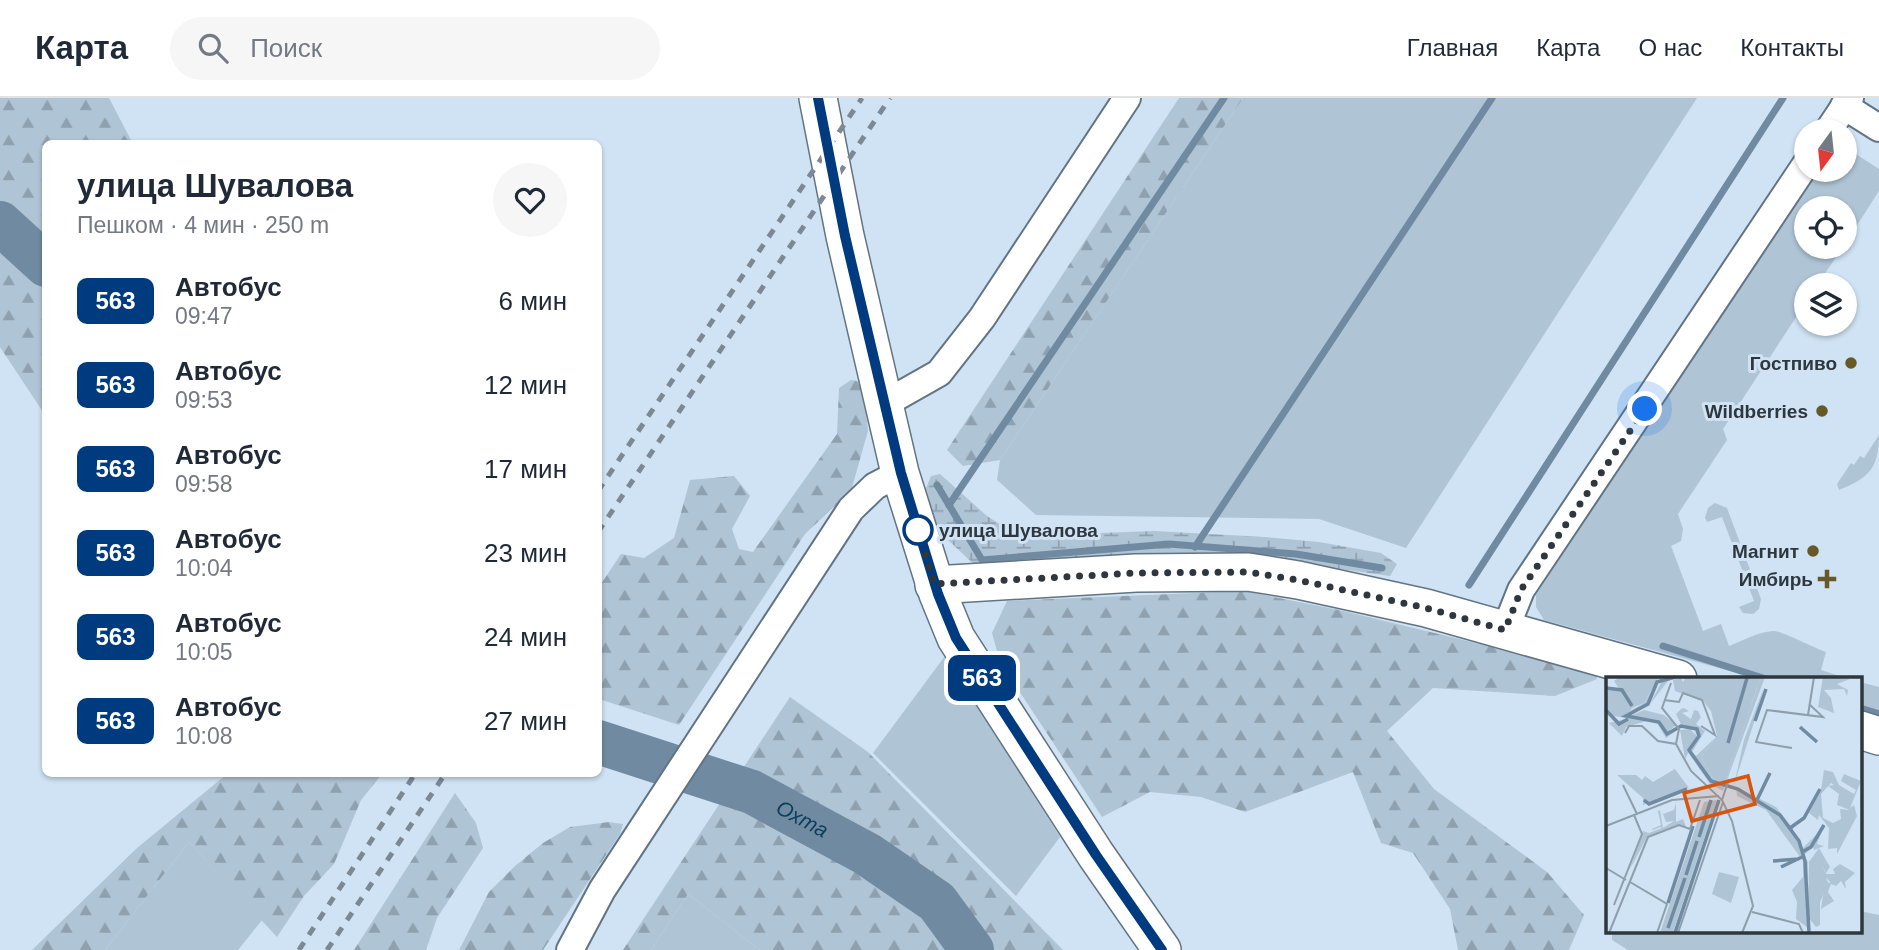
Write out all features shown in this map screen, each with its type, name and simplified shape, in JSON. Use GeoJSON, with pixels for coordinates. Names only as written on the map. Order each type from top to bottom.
{"type":"FeatureCollection","features":[{"type":"Feature","properties":{"kind":"street"},"geometry":{"type":"LineString","coordinates":[[818,98],[845,236],[901,473],[934,584],[956,638],[1096,855],[1162,950]]}},
{"type":"Feature","properties":{"kind":"street"},"geometry":{"type":"LineString","coordinates":[[886,403],[939,373],[982,318],[1127,98]]}},
{"type":"Feature","properties":{"kind":"street"},"geometry":{"type":"LineString","coordinates":[[1836,119],[1847,102],[1879,128]]}},
{"type":"Feature","properties":{"kind":"street"},"geometry":{"type":"LineString","coordinates":[[1505,630],[1521,590],[1794,182]]}},
{"type":"Feature","properties":{"kind":"street"},"geometry":{"type":"LineString","coordinates":[[570,950],[602,890],[851,509],[875,486],[901,473]]}},
{"type":"Feature","properties":{"kind":"street"},"geometry":{"type":"LineString","coordinates":[[934,584],[1136,573],[1248,572],[1426,608],[1671,677]]}},
{"type":"Feature","properties":{"kind":"street"},"geometry":{"type":"LineString","coordinates":[[1862,731],[1879,736]]}},
{"type":"Feature","properties":{"kind":"green space"},"geometry":{"type":"Polygon","coordinates":[[[0,98],[109,98],[131,140],[42,140],[42,410],[0,347],[0,98]]]}},
{"type":"Feature","properties":{"kind":"green space"},"geometry":{"type":"Polygon","coordinates":[[[1179,98],[1243,98],[1000,460],[963,466],[947,450],[1179,98]]]}},
{"type":"Feature","properties":{"kind":"green space"},"geometry":{"type":"Polygon","coordinates":[[[1243,98],[1697,98],[1406,548],[1319,519],[1036,515],[997,480],[1000,460],[1243,98]]]}},
{"type":"Feature","properties":{"kind":"green space"},"geometry":{"type":"Polygon","coordinates":[[[1857,155],[1879,169],[1879,191],[1857,225],[1857,196],[1795,196],[1804,182],[1857,182],[1857,155]]]}},
{"type":"Feature","properties":{"kind":"green space"},"geometry":{"type":"Polygon","coordinates":[[[1794,198],[1794,259],[1835,259],[1825,273],[1794,273],[1794,320],[1723,429],[1727,440],[1678,514],[1683,529],[1681,541],[1671,546],[1703,631],[1721,624],[1729,646],[1762,633],[1783,633],[1826,652],[1821,670],[1843,677],[1752,677],[1544,620],[1536,607],[1536,595],[1794,198]]]}},
{"type":"Feature","properties":{"kind":"green space"},"geometry":{"type":"Polygon","coordinates":[[[851,380],[863,382],[868,431],[851,491],[805,534],[679,725],[602,700],[602,582],[621,554],[644,558],[674,538],[690,480],[734,476],[750,496],[732,529],[739,549],[753,552],[837,434],[839,388],[851,380]]]}},
{"type":"Feature","properties":{"kind":"green space"},"geometry":{"type":"Polygon","coordinates":[[[1879,435],[1877,456],[1870,470],[1858,481],[1839,490],[1837,484],[1851,463],[1854,465],[1860,456],[1864,458],[1879,435]]]}},
{"type":"Feature","properties":{"kind":"green space"},"geometry":{"type":"Polygon","coordinates":[[[940,474],[987,516],[1018,536],[1154,531],[1265,537],[1319,542],[1381,553],[1397,564],[1390,576],[1311,565],[980,570],[933,526],[922,498],[931,476],[940,474]]]}},
{"type":"Feature","properties":{"kind":"green space"},"geometry":{"type":"Polygon","coordinates":[[[1715,503],[1727,508],[1761,599],[1759,609],[1753,614],[1743,613],[1739,607],[1754,601],[1722,517],[1707,522],[1705,518],[1708,508],[1715,503]]]}},
{"type":"Feature","properties":{"kind":"green space"},"geometry":{"type":"Polygon","coordinates":[[[1244,591],[1339,610],[1596,672],[1597,679],[1555,696],[1433,688],[1387,731],[1434,789],[1547,872],[1584,915],[1569,950],[1458,950],[1450,909],[1413,853],[1381,843],[1353,772],[1245,812],[1201,797],[1150,792],[1102,817],[1000,662],[992,633],[1007,601],[1244,591]]]}},
{"type":"Feature","properties":{"kind":"green space"},"geometry":{"type":"Polygon","coordinates":[[[945,656],[1060,837],[1016,896],[873,753],[945,656]]]}},
{"type":"Feature","properties":{"kind":"green space"},"geometry":{"type":"Polygon","coordinates":[[[1862,683],[1879,687],[1879,714],[1862,709],[1862,683]]]}},
{"type":"Feature","properties":{"kind":"green space"},"geometry":{"type":"Polygon","coordinates":[[[790,697],[868,752],[1063,950],[760,950],[688,894],[651,950],[623,950],[790,697]]]}},
{"type":"Feature","properties":{"kind":"green space"},"geometry":{"type":"Polygon","coordinates":[[[223,777],[380,777],[361,800],[334,864],[304,896],[277,937],[189,842],[105,950],[32,950],[137,848],[223,777]]]}},
{"type":"Feature","properties":{"kind":"green space"},"geometry":{"type":"Polygon","coordinates":[[[455,793],[476,823],[483,848],[437,918],[426,950],[354,950],[455,793]]]}},
{"type":"Feature","properties":{"kind":"green space"},"geometry":{"type":"Polygon","coordinates":[[[609,822],[623,824],[620,834],[543,950],[459,950],[489,892],[515,866],[543,843],[570,827],[609,822]]]}},
{"type":"Feature","properties":{"kind":"green space"},"geometry":{"type":"Polygon","coordinates":[[[189,842],[262,920],[238,950],[105,950],[189,842]]]}},
{"type":"Feature","properties":{"kind":"green space"},"geometry":{"type":"Polygon","coordinates":[[[688,894],[760,950],[651,950],[688,894]]]}},
{"type":"Feature","properties":{"kind":"green space"},"geometry":{"type":"Polygon","coordinates":[[[1862,911],[1879,915],[1879,950],[1628,950],[1612,940],[1612,932],[1862,932],[1862,911]]]}},
{"type":"Feature","properties":{"kind":"waterway"},"geometry":{"type":"LineString","coordinates":[[949,505],[1224,98]]}},
{"type":"Feature","properties":{"kind":"waterway"},"geometry":{"type":"LineString","coordinates":[[1195,547],[1492,98]]}},
{"type":"Feature","properties":{"kind":"waterway"},"geometry":{"type":"LineString","coordinates":[[1469,585],[1783,98]]}},
{"type":"Feature","properties":{"kind":"waterway","name":"Охта"},"geometry":{"type":"LineString","coordinates":[[0,223],[42,261]]}},
{"type":"Feature","properties":{"kind":"waterway"},"geometry":{"type":"LineString","coordinates":[[937,485],[982,560],[1169,544],[1296,554],[1382,568]]}},
{"type":"Feature","properties":{"kind":"waterway"},"geometry":{"type":"LineString","coordinates":[[1663,646],[1760,677]]}},
{"type":"Feature","properties":{"kind":"waterway"},"geometry":{"type":"LineString","coordinates":[[1862,709],[1879,714]]}},
{"type":"Feature","properties":{"kind":"waterway","name":"Охта"},"geometry":{"type":"LineString","coordinates":[[602,743],[752,792],[867,854],[937,902],[972,950]]}},
{"type":"Feature","properties":{"kind":"railway"},"geometry":{"type":"LineString","coordinates":[[602,485],[862,98]]}},
{"type":"Feature","properties":{"kind":"railway"},"geometry":{"type":"LineString","coordinates":[[602,526],[890,98]]}},
{"type":"Feature","properties":{"kind":"railway"},"geometry":{"type":"LineString","coordinates":[[299,950],[413,777]]}},
{"type":"Feature","properties":{"kind":"railway"},"geometry":{"type":"LineString","coordinates":[[327,950],[443,777]]}},
{"type":"Feature","properties":{"kind":"bus line","name":"563"},"geometry":{"type":"LineString","coordinates":[[818,98],[845,236],[901,473],[938,594],[956,638],[1096,855],[1162,950]]}},
{"type":"Feature","properties":{"kind":"place","name":"Гостпиво"},"geometry":{"type":"Point","coordinates":[1851,363]}},
{"type":"Feature","properties":{"kind":"place","name":"Wildberries"},"geometry":{"type":"Point","coordinates":[1822,411]}},
{"type":"Feature","properties":{"kind":"place","name":"улица Шувалова"},"geometry":{"type":"Point","coordinates":[918,530]}},
{"type":"Feature","properties":{"kind":"place","name":"Магнит"},"geometry":{"type":"Point","coordinates":[1813,551]}},
{"type":"Feature","properties":{"kind":"place","name":"Имбирь"},"geometry":{"type":"Point","coordinates":[1827,579]}},
{"type":"Feature","properties":{"kind":"route"},"geometry":{"type":"LineString","coordinates":[[918,530],[917,524],[934,584],[1136,573],[1248,572],[1426,608],[1505,630],[1521,590],[1645,409]]}}]}
